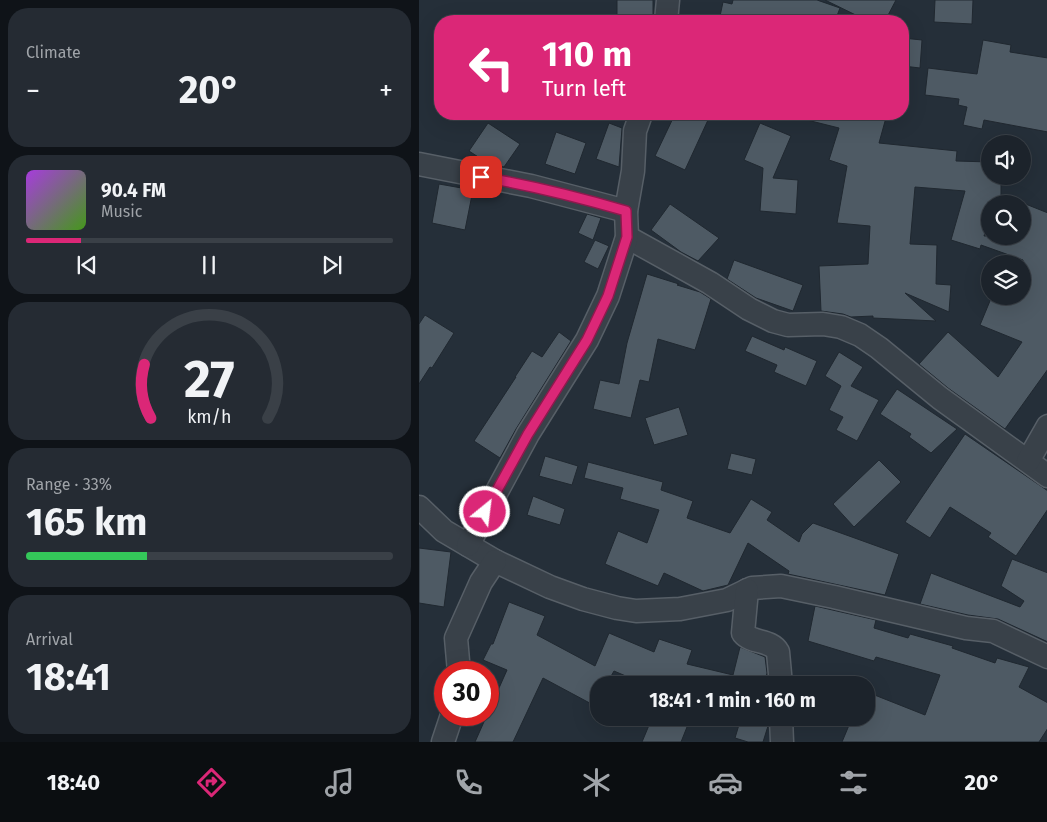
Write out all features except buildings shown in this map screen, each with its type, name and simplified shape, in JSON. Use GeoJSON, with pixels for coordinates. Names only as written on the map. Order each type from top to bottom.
{"type":"FeatureCollection","features":[{"type":"Feature","properties":{"kind":"street"},"geometry":{"type":"LineString","coordinates":[[667,15],[668,0]]}},
{"type":"Feature","properties":{"kind":"street"},"geometry":{"type":"LineString","coordinates":[[468,545],[528,434],[587,340],[608,296],[627,237],[626,211],[633,171],[635,131],[639,120]]}},
{"type":"Feature","properties":{"kind":"street"},"geometry":{"type":"LineString","coordinates":[[419,164],[531,186],[626,211]]}},
{"type":"Feature","properties":{"kind":"street"},"geometry":{"type":"LineString","coordinates":[[627,237],[709,283],[749,309],[773,320],[788,326],[823,324],[841,327],[860,336],[879,348],[940,398],[1047,476]]}},
{"type":"Feature","properties":{"kind":"street"},"geometry":{"type":"LineString","coordinates":[[1028,461],[1047,426]]}},
{"type":"Feature","properties":{"kind":"street"},"geometry":{"type":"LineString","coordinates":[[419,508],[444,531],[495,561],[583,599],[617,608],[636,611],[687,608],[727,600],[747,590],[781,586],[966,628],[993,631],[1047,657]]}},
{"type":"Feature","properties":{"kind":"street"},"geometry":{"type":"LineString","coordinates":[[458,661],[456,638],[481,582],[495,561]]}},
{"type":"Feature","properties":{"kind":"street"},"geometry":{"type":"LineString","coordinates":[[747,590],[743,633],[747,638],[761,641],[775,648],[778,652],[780,676]]}},
{"type":"Feature","properties":{"kind":"street"},"geometry":{"type":"LineString","coordinates":[[443,742],[449,726]]}},
{"type":"Feature","properties":{"kind":"street"},"geometry":{"type":"LineString","coordinates":[[781,726],[781,742]]}},
{"type":"Feature","properties":{"kind":"route"},"geometry":{"type":"LineString","coordinates":[[481,177],[531,186],[610,206],[626,211],[627,217],[627,237],[618,267],[608,296],[587,340],[528,434],[485,512]]}}]}
